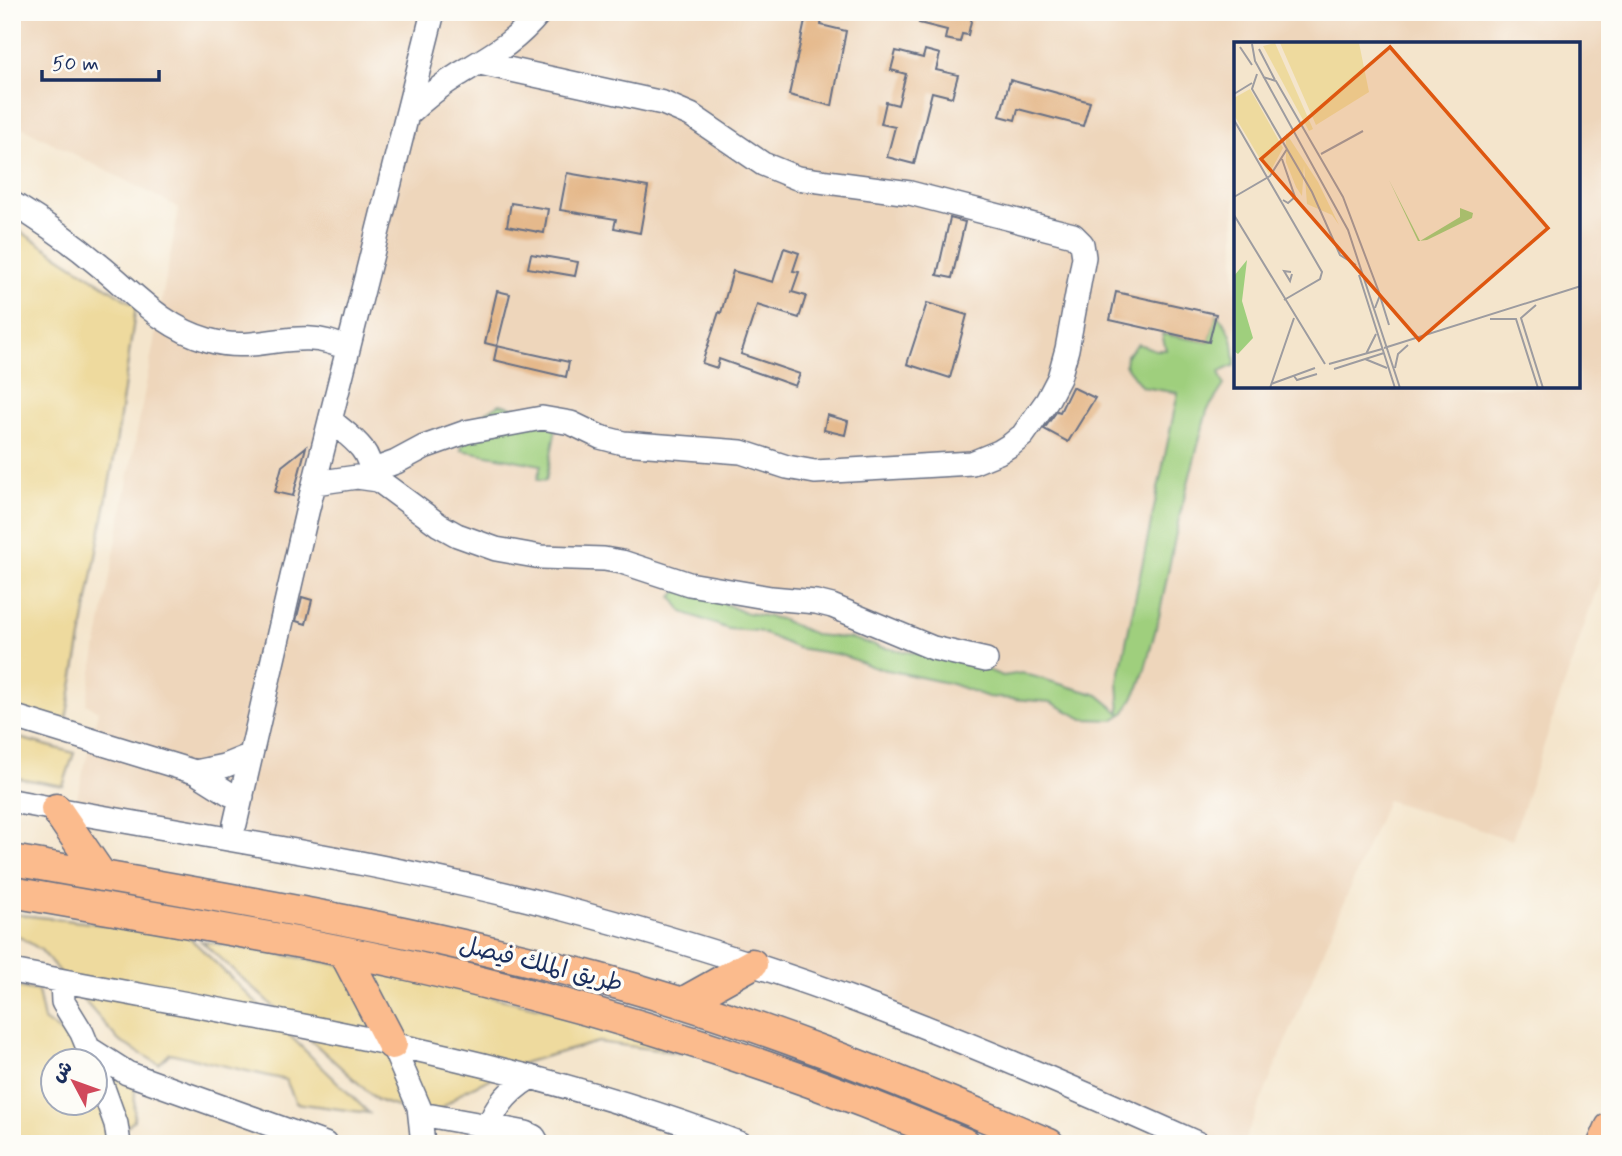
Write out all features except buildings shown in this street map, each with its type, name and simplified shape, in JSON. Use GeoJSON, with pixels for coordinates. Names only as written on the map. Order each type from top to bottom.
{"type":"FeatureCollection","features":[{"type":"Feature","properties":{"kind":"main road"},"geometry":{"type":"LineString","coordinates":[[56,809],[102,876]]}},
{"type":"Feature","properties":{"kind":"main road","name":"طريق الملك فيصل"},"geometry":{"type":"LineString","coordinates":[[12,860],[413,933],[586,975],[682,1003],[860,1064],[1049,1144]]}},
{"type":"Feature","properties":{"kind":"main road","name":"طريق الملك فيصل"},"geometry":{"type":"LineString","coordinates":[[12,892],[344,952],[461,977],[662,1031],[803,1078],[960,1143]]}},
{"type":"Feature","properties":{"kind":"main road"},"geometry":{"type":"LineString","coordinates":[[344,952],[392,1044]]}},
{"type":"Feature","properties":{"kind":"main road"},"geometry":{"type":"LineString","coordinates":[[682,1003],[752,964]]}},
{"type":"Feature","properties":{"kind":"main road"},"geometry":{"type":"LineString","coordinates":[[1603,1144],[1610,1128]]}},
{"type":"Feature","properties":{"kind":"street"},"geometry":{"type":"LineString","coordinates":[[235,824],[307,512],[430,22],[437,27],[450,12]]}},
{"type":"Feature","properties":{"kind":"street"},"geometry":{"type":"LineString","coordinates":[[407,115],[439,88],[515,40],[540,12]]}},
{"type":"Feature","properties":{"kind":"street"},"geometry":{"type":"LineString","coordinates":[[315,483],[371,474],[424,447],[466,432],[542,418],[571,423],[600,437],[623,443],[741,452],[787,467],[815,472],[972,463],[999,452],[1023,435],[1047,401],[1059,378],[1084,257],[1082,244],[1073,235],[882,187],[827,184],[797,178],[763,163],[691,115],[663,103],[480,63]]}},
{"type":"Feature","properties":{"kind":"street"},"geometry":{"type":"LineString","coordinates":[[12,203],[76,246],[146,308],[192,334],[224,344],[243,345],[293,337],[313,337],[348,349]]}},
{"type":"Feature","properties":{"kind":"street"},"geometry":{"type":"LineString","coordinates":[[330,420],[365,450],[369,457],[371,474]]}},
{"type":"Feature","properties":{"kind":"street"},"geometry":{"type":"LineString","coordinates":[[371,474],[439,525],[457,535],[496,549],[541,556],[613,560],[689,584],[771,598],[816,602],[832,606],[933,648],[986,660]]}},
{"type":"Feature","properties":{"kind":"street"},"geometry":{"type":"LineString","coordinates":[[12,716],[195,772],[230,794],[242,796]]}},
{"type":"Feature","properties":{"kind":"street"},"geometry":{"type":"LineString","coordinates":[[195,772],[224,766],[251,755]]}},
{"type":"Feature","properties":{"kind":"street"},"geometry":{"type":"LineString","coordinates":[[12,801],[330,856],[570,910],[752,964],[861,1002],[1199,1144]]}},
{"type":"Feature","properties":{"kind":"street"},"geometry":{"type":"LineString","coordinates":[[12,971],[392,1044],[531,1077],[632,1105],[741,1144]]}},
{"type":"Feature","properties":{"kind":"street"},"geometry":{"type":"LineString","coordinates":[[62,981],[63,1002],[87,1048]]}},
{"type":"Feature","properties":{"kind":"street"},"geometry":{"type":"LineString","coordinates":[[392,1044],[421,1114],[423,1144]]}},
{"type":"Feature","properties":{"kind":"street"},"geometry":{"type":"LineString","coordinates":[[108,1064],[325,1144]]}},
{"type":"Feature","properties":{"kind":"street"},"geometry":{"type":"LineString","coordinates":[[486,1135],[493,1114],[505,1097],[531,1077]]}},
{"type":"Feature","properties":{"kind":"street"},"geometry":{"type":"LineString","coordinates":[[108,1101],[119,1144]]}},
{"type":"Feature","properties":{"kind":"street"},"geometry":{"type":"LineString","coordinates":[[421,1114],[486,1135],[531,1134],[538,1144]]}},
{"type":"Feature","properties":{"kind":"shaded area"},"geometry":{"type":"Polygon","coordinates":[[[12,12],[1610,12],[1610,549],[1512,840],[1387,800],[1243,1144],[1188,1144],[652,930],[73,814],[98,711],[86,704],[179,208],[12,122],[12,12]]]}},
{"type":"Feature","properties":{"kind":"green space"},"geometry":{"type":"Polygon","coordinates":[[[1216,314],[1232,337],[1234,365],[1219,372],[1224,385],[1207,411],[1179,518],[1159,617],[1139,687],[1125,712],[1113,720],[1083,719],[1051,702],[988,697],[952,684],[873,667],[842,655],[797,648],[758,631],[728,629],[683,612],[672,597],[678,590],[697,591],[743,612],[780,619],[816,635],[854,639],[880,647],[966,662],[1003,676],[1022,673],[1098,695],[1120,713],[1118,681],[1178,393],[1142,387],[1125,365],[1126,356],[1138,344],[1166,350],[1162,334],[1209,342],[1216,314]]]}},
{"type":"Feature","properties":{"kind":"green space"},"geometry":{"type":"Polygon","coordinates":[[[500,404],[558,418],[546,481],[537,480],[541,465],[461,450],[469,423],[500,404]]]}},
{"type":"Feature","properties":{"kind":"sand"},"geometry":{"type":"Polygon","coordinates":[[[12,226],[136,306],[114,458],[65,725],[12,708],[12,226]]]}},
{"type":"Feature","properties":{"kind":"sand"},"geometry":{"type":"Polygon","coordinates":[[[12,736],[74,753],[63,786],[12,777],[12,736]]]}},
{"type":"Feature","properties":{"kind":"sand"},"geometry":{"type":"Polygon","coordinates":[[[12,914],[186,934],[369,1113],[296,1103],[286,1080],[170,1053],[159,1064],[119,1041],[41,950],[12,932],[12,914]]]}},
{"type":"Feature","properties":{"kind":"sand"},"geometry":{"type":"Polygon","coordinates":[[[201,941],[366,969],[545,1009],[680,1053],[598,1042],[526,1062],[464,1091],[429,1118],[377,1100],[201,941]]]}},
{"type":"Feature","properties":{"kind":"sand"},"geometry":{"type":"Polygon","coordinates":[[[12,986],[38,991],[44,1020],[74,1042],[77,1048],[38,1048],[38,1118],[105,1118],[111,1144],[12,1144],[12,986]]]}},
{"type":"Feature","properties":{"kind":"sand"},"geometry":{"type":"Polygon","coordinates":[[[114,1074],[135,1088],[134,1120],[126,1127],[111,1082],[114,1074]]]}}]}
